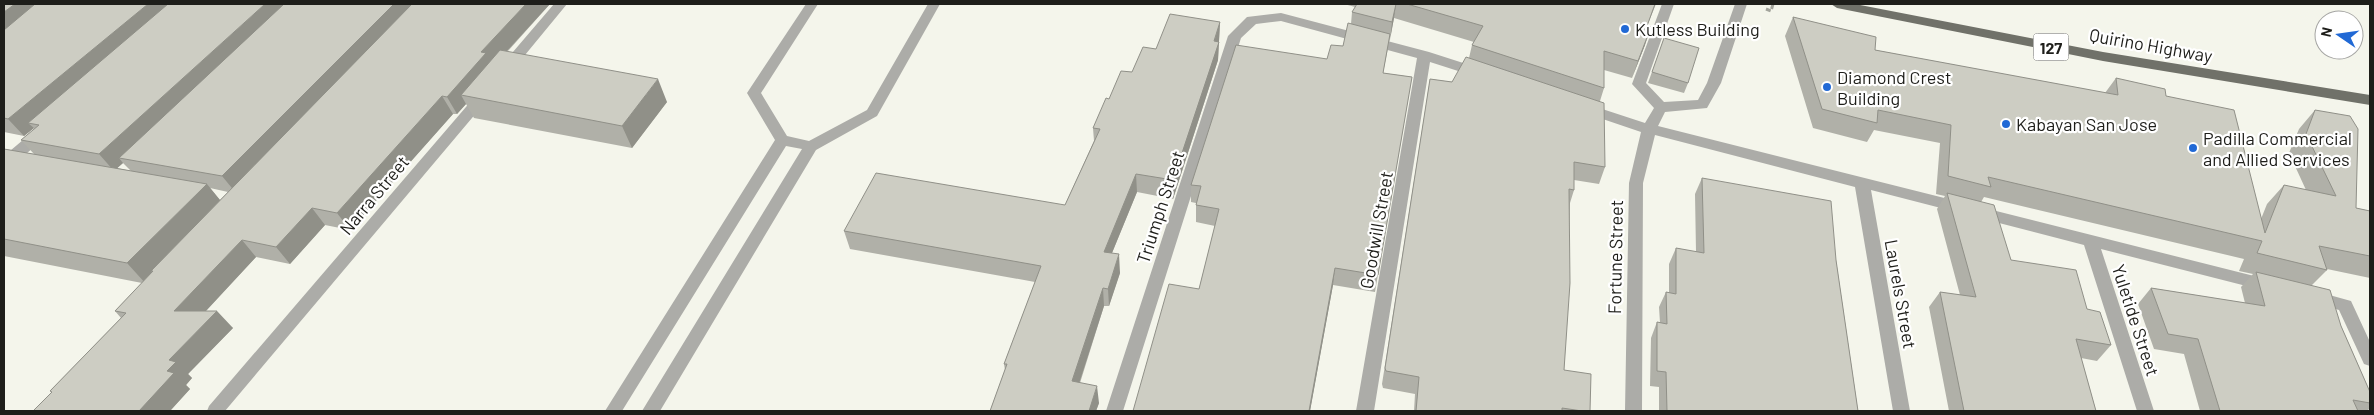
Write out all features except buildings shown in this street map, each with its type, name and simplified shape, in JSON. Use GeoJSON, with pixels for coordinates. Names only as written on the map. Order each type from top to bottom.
{"type":"FeatureCollection","features":[{"type":"Feature","properties":{"kind":"main road","name":"Quirino Highway"},"geometry":{"type":"LineString","coordinates":[[1838,4],[1940,26],[2102,56],[2370,100]]}},
{"type":"Feature","properties":{"kind":"street","name":"Narra Street"},"geometry":{"type":"LineString","coordinates":[[215,411],[561,4]]}},
{"type":"Feature","properties":{"kind":"street"},"geometry":{"type":"LineString","coordinates":[[811,146],[782,140],[754,93],[812,4]]}},
{"type":"Feature","properties":{"kind":"street"},"geometry":{"type":"LineString","coordinates":[[651,411],[811,146],[872,113],[934,4]]}},
{"type":"Feature","properties":{"kind":"street"},"geometry":{"type":"LineString","coordinates":[[1668,4],[1639,84],[1661,107],[1702,105],[1714,83],[1741,4]]}},
{"type":"Feature","properties":{"kind":"street","name":"Triumph Street"},"geometry":{"type":"LineString","coordinates":[[1114,411],[1235,36],[1252,20],[1280,17],[1424,55]]}},
{"type":"Feature","properties":{"kind":"street"},"geometry":{"type":"LineString","coordinates":[[1424,55],[1490,77]]}},
{"type":"Feature","properties":{"kind":"street","name":"Goodwill Street"},"geometry":{"type":"LineString","coordinates":[[1365,411],[1424,55]]}},
{"type":"Feature","properties":{"kind":"street"},"geometry":{"type":"LineString","coordinates":[[1574,104],[1649,129],[2279,288]]}},
{"type":"Feature","properties":{"kind":"street","name":"Fortune Street"},"geometry":{"type":"LineString","coordinates":[[1633,411],[1636,183],[1649,129],[1661,107]]}},
{"type":"Feature","properties":{"kind":"street"},"geometry":{"type":"LineString","coordinates":[[6,159],[53,122]]}},
{"type":"Feature","properties":{"kind":"street"},"geometry":{"type":"LineString","coordinates":[[613,411],[782,140]]}},
{"type":"Feature","properties":{"kind":"street"},"geometry":{"type":"LineString","coordinates":[[6,159],[28,164]]}},
{"type":"Feature","properties":{"kind":"street","name":"Laurels Street"},"geometry":{"type":"LineString","coordinates":[[1862,183],[1901,411]]}},
{"type":"Feature","properties":{"kind":"street","name":"Yuletide Street"},"geometry":{"type":"LineString","coordinates":[[2090,240],[2145,411]]}},
{"type":"Feature","properties":{"kind":"street"},"geometry":{"type":"LineString","coordinates":[[2298,293],[2345,304],[2370,359]]}},
{"type":"Feature","properties":{"kind":"place","name":"Kutless Building"},"geometry":{"type":"Point","coordinates":[1625,29]}},
{"type":"Feature","properties":{"kind":"place","name":"Diamond Crest Building"},"geometry":{"type":"Point","coordinates":[1827,87]}},
{"type":"Feature","properties":{"kind":"place","name":"Kabayan San Jose"},"geometry":{"type":"Point","coordinates":[2006,124]}},
{"type":"Feature","properties":{"kind":"place","name":"Padilla Commercial and Allied Services"},"geometry":{"type":"Point","coordinates":[2193,148]}}]}
